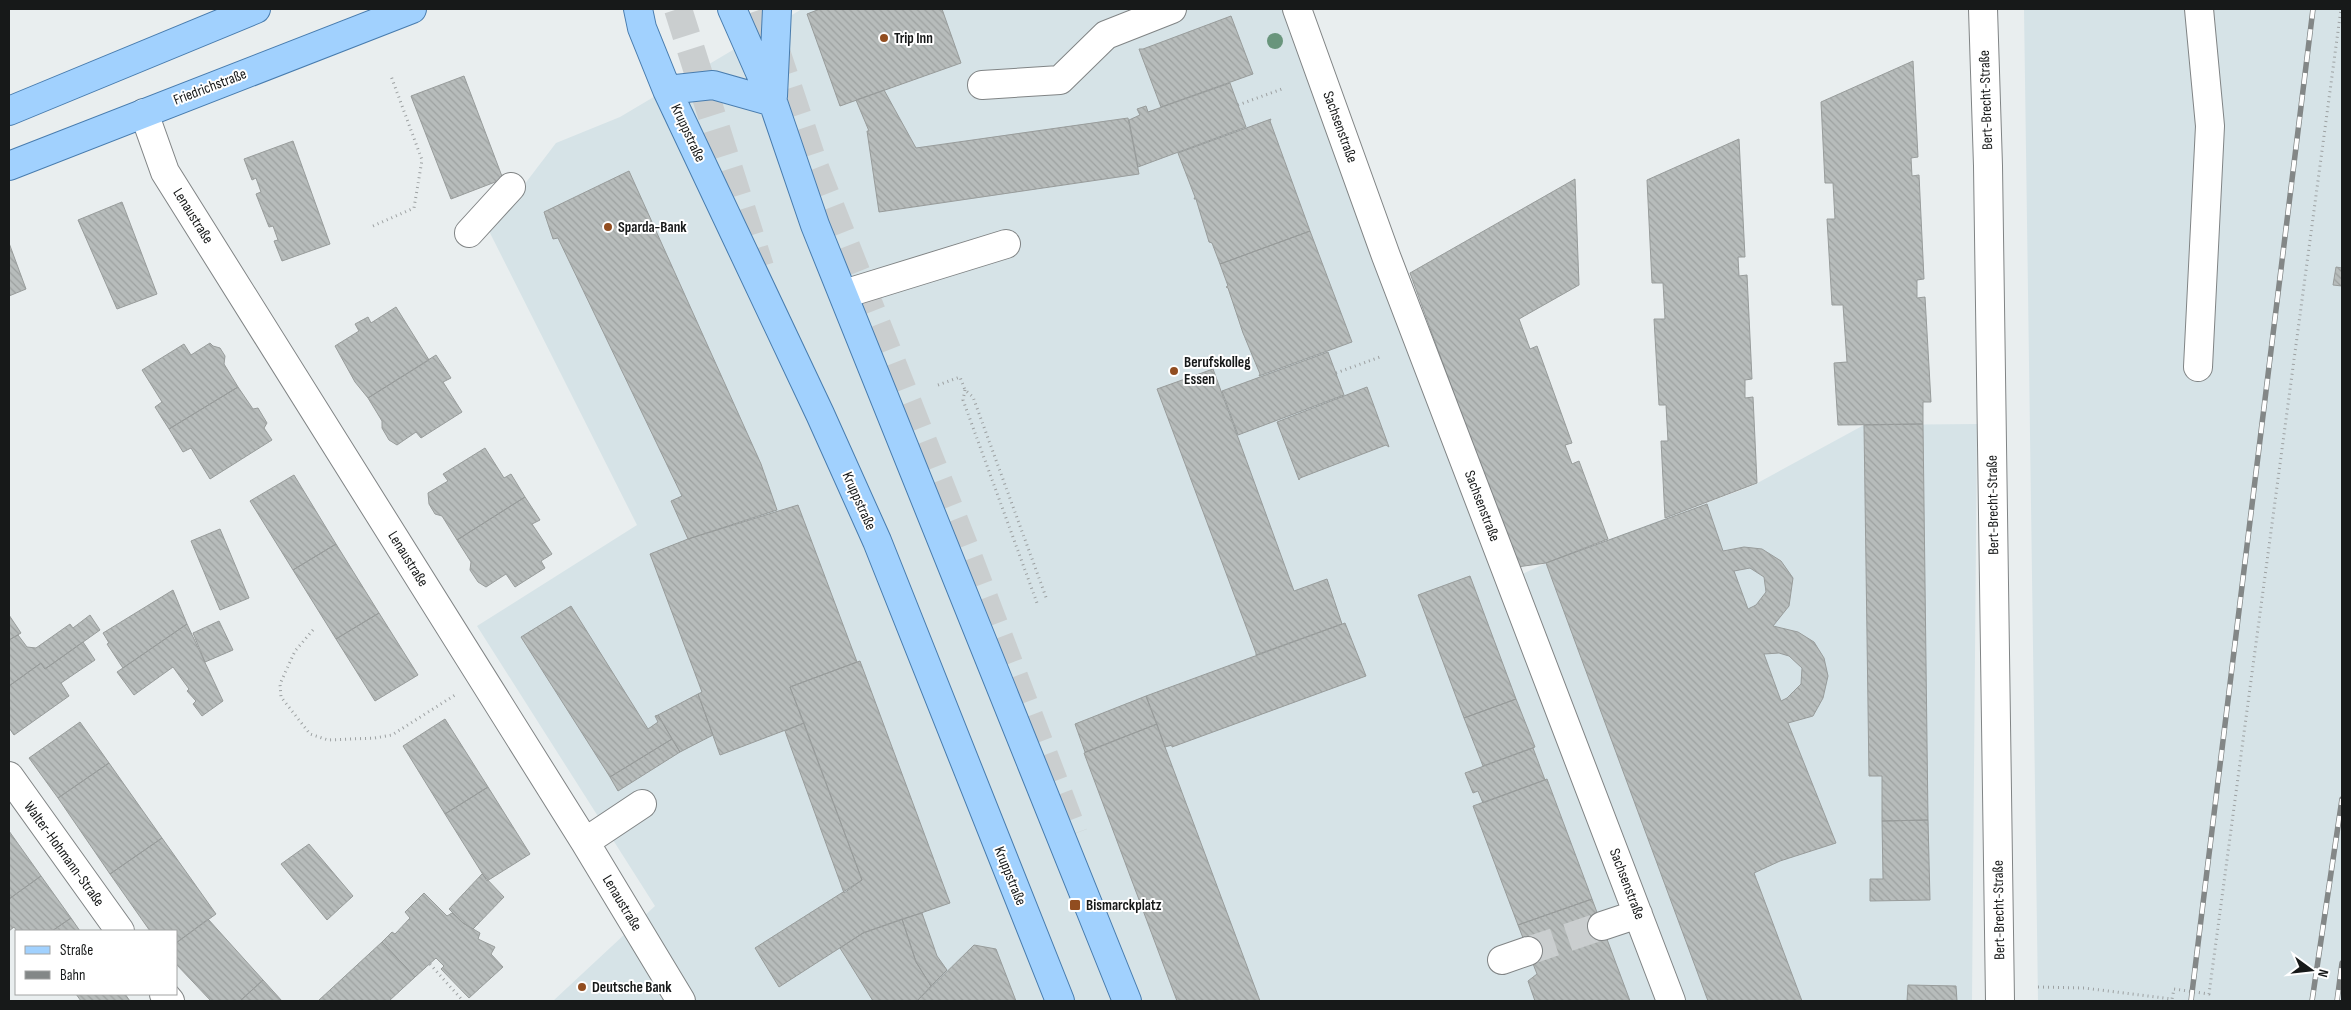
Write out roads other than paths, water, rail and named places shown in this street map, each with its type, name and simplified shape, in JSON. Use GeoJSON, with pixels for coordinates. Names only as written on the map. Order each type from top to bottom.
{"type":"FeatureCollection","features":[{"type":"Feature","properties":{"kind":"main road"},"geometry":{"type":"LineString","coordinates":[[9,110],[256,9]]}},
{"type":"Feature","properties":{"kind":"main road","name":"Friedrichstraße"},"geometry":{"type":"LineString","coordinates":[[9,166],[412,9]]}},
{"type":"Feature","properties":{"kind":"main road","name":"Kruppstraße"},"geometry":{"type":"LineString","coordinates":[[638,9],[642,28],[667,90],[820,414],[876,542],[1060,1001]]}},
{"type":"Feature","properties":{"kind":"main road"},"geometry":{"type":"LineString","coordinates":[[732,9],[773,102],[815,225],[1127,1001]]}},
{"type":"Feature","properties":{"kind":"main road"},"geometry":{"type":"LineString","coordinates":[[773,102],[777,9]]}},
{"type":"Feature","properties":{"kind":"main road"},"geometry":{"type":"LineString","coordinates":[[667,90],[712,85],[773,102]]}},
{"type":"Feature","properties":{"kind":"street"},"geometry":{"type":"LineString","coordinates":[[982,85],[1060,80],[1106,35],[1172,9]]}},
{"type":"Feature","properties":{"kind":"street","name":"Sachsenstraße"},"geometry":{"type":"LineString","coordinates":[[1297,9],[1390,265],[1671,1001]]}},
{"type":"Feature","properties":{"kind":"street","name":"Bert-Brecht-Straße"},"geometry":{"type":"LineString","coordinates":[[1983,9],[1988,166],[2000,1001]]}},
{"type":"Feature","properties":{"kind":"street"},"geometry":{"type":"LineString","coordinates":[[2198,367],[2210,126],[2199,9]]}},
{"type":"Feature","properties":{"kind":"street","name":"Lenaustraße"},"geometry":{"type":"LineString","coordinates":[[144,113],[165,172],[585,842],[681,1001]]}},
{"type":"Feature","properties":{"kind":"street"},"geometry":{"type":"LineString","coordinates":[[469,233],[511,187]]}},
{"type":"Feature","properties":{"kind":"street"},"geometry":{"type":"LineString","coordinates":[[844,294],[1006,244]]}},
{"type":"Feature","properties":{"kind":"street","name":"Walter-Hohmann-Straße"},"geometry":{"type":"LineString","coordinates":[[9,776],[119,930]]}},
{"type":"Feature","properties":{"kind":"street"},"geometry":{"type":"LineString","coordinates":[[585,842],[642,804]]}},
{"type":"Feature","properties":{"kind":"street"},"geometry":{"type":"LineString","coordinates":[[1602,926],[1638,914]]}},
{"type":"Feature","properties":{"kind":"street"},"geometry":{"type":"LineString","coordinates":[[1502,960],[1528,951]]}},
{"type":"Feature","properties":{"kind":"tunnel"},"geometry":{"type":"LineString","coordinates":[[678,9],[760,267]]}},
{"type":"Feature","properties":{"kind":"tunnel"},"geometry":{"type":"LineString","coordinates":[[762,9],[814,165],[965,548],[1074,834]]}},
{"type":"Feature","properties":{"kind":"tunnel"},"geometry":{"type":"LineString","coordinates":[[1528,951],[1602,926]]}},
{"type":"Feature","properties":{"kind":"railway"},"geometry":{"type":"LineString","coordinates":[[2191,1001],[2313,9]]}},
{"type":"Feature","properties":{"kind":"railway"},"geometry":{"type":"LineString","coordinates":[[2312,1001],[2342,799]]}},
{"type":"Feature","properties":{"kind":"railway"},"geometry":{"type":"LineString","coordinates":[[2337,1001],[2342,963]]}},
{"type":"Feature","properties":{"kind":"place","name":"Trip Inn"},"geometry":{"type":"Point","coordinates":[884,38]}},
{"type":"Feature","properties":{"kind":"place","name":"Sparda-Bank"},"geometry":{"type":"Point","coordinates":[608,227]}},
{"type":"Feature","properties":{"kind":"place","name":"Berufskolleg Essen"},"geometry":{"type":"Point","coordinates":[1174,371]}},
{"type":"Feature","properties":{"kind":"place","name":"Bismarckplatz"},"geometry":{"type":"Point","coordinates":[1075,905]}},
{"type":"Feature","properties":{"kind":"place","name":"Deutsche Bank"},"geometry":{"type":"Point","coordinates":[582,987]}}]}
